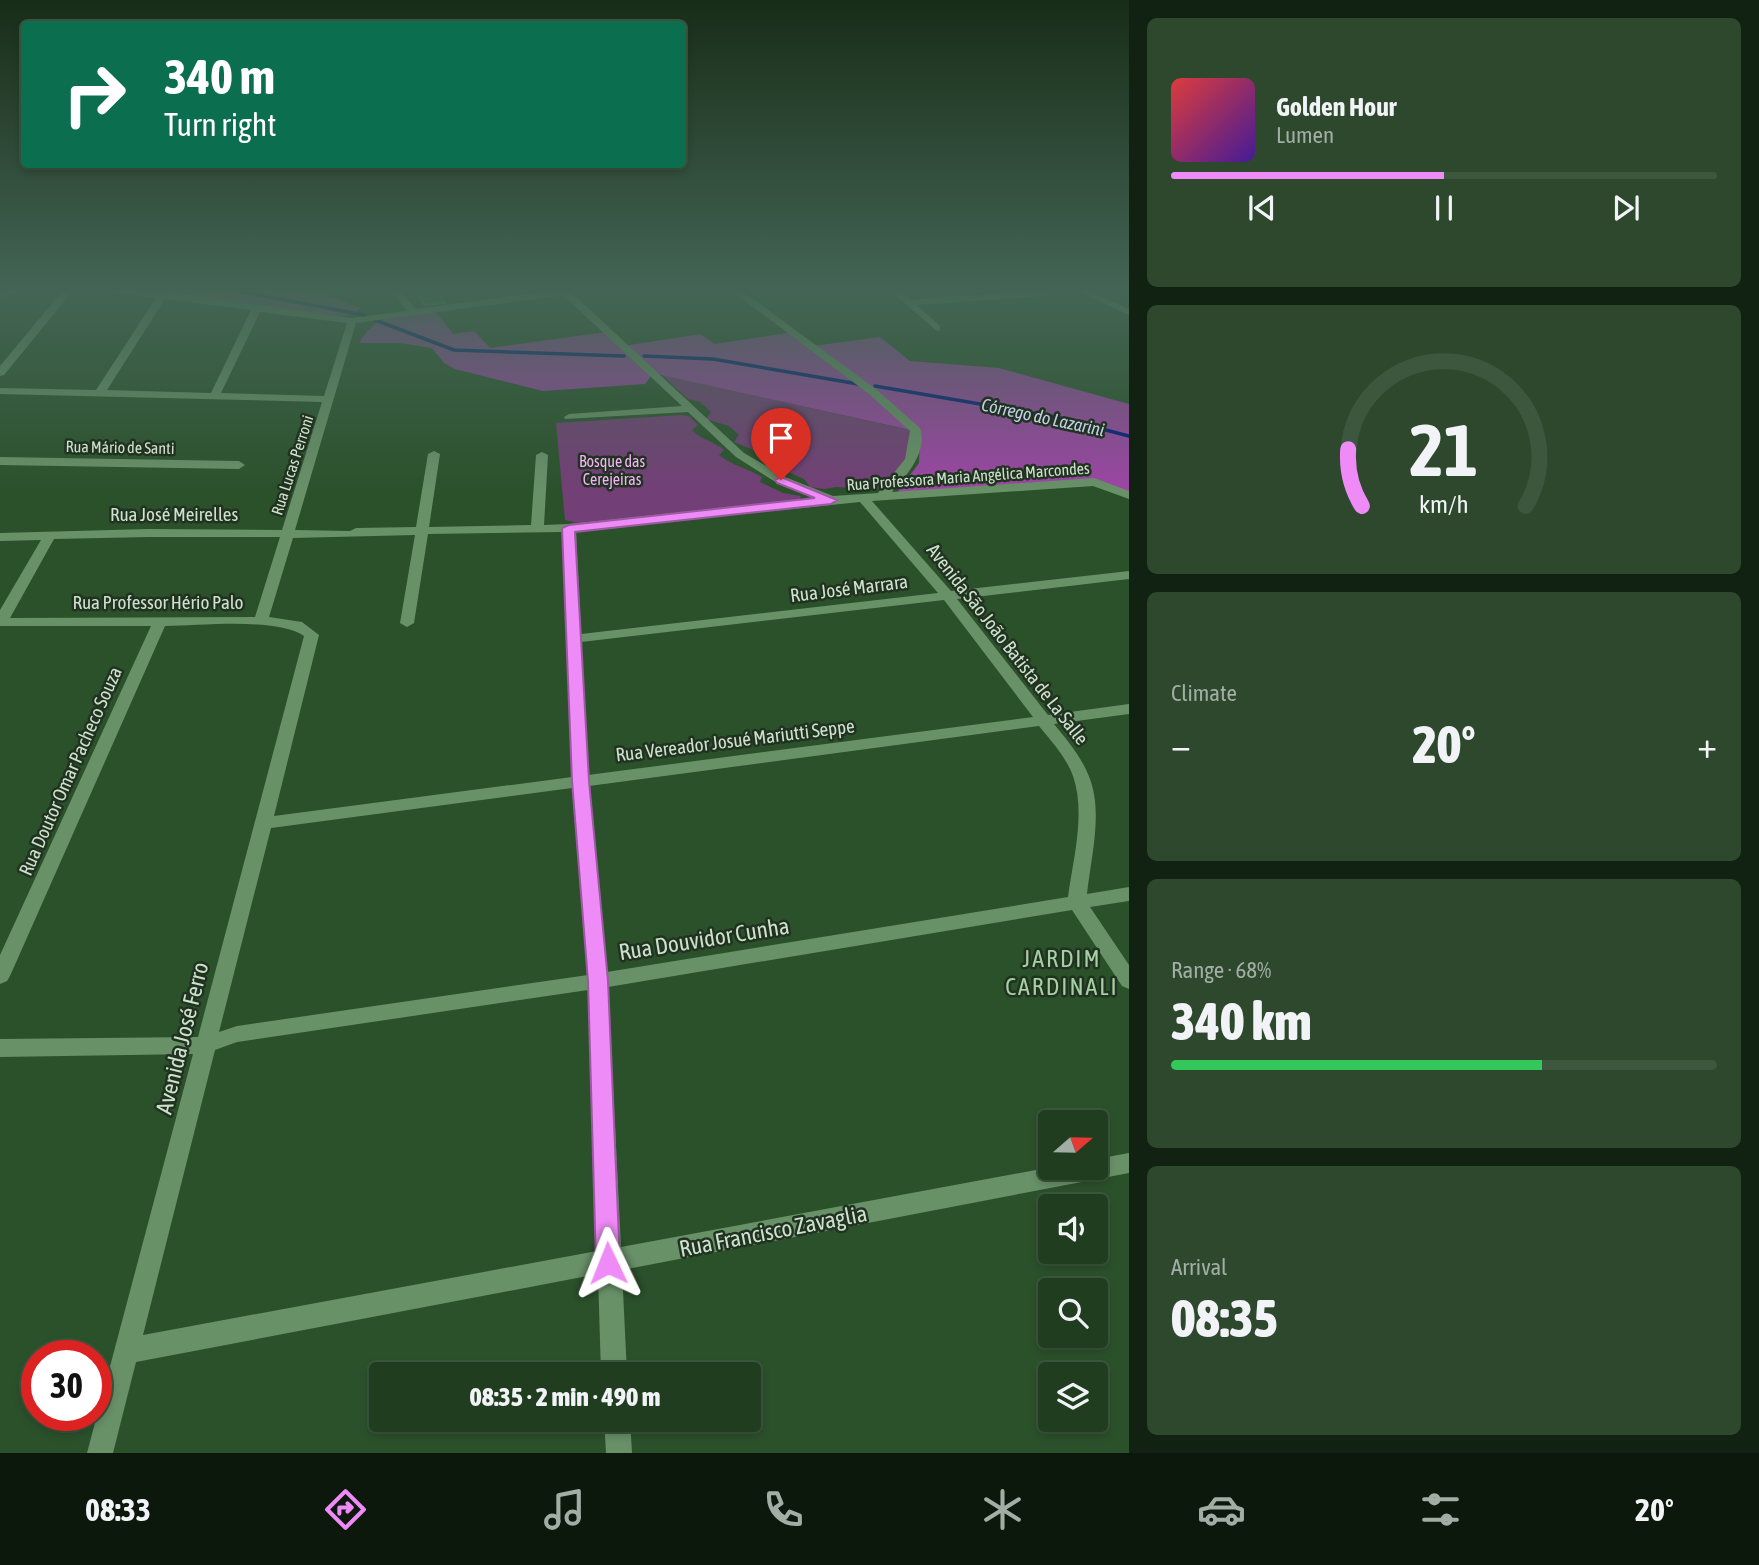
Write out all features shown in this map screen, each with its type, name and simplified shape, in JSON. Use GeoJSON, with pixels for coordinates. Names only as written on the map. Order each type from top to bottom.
{"type":"FeatureCollection","features":[{"type":"Feature","properties":{"kind":"street"},"geometry":{"type":"LineString","coordinates":[[0,373],[14,356]]}},
{"type":"Feature","properties":{"kind":"street"},"geometry":{"type":"LineString","coordinates":[[99,394],[123,356]]}},
{"type":"Feature","properties":{"kind":"street"},"geometry":{"type":"LineString","coordinates":[[214,397],[234,356]]}},
{"type":"Feature","properties":{"kind":"street","name":"Rua Lucas Perroni"},"geometry":{"type":"LineString","coordinates":[[261,620],[342,356]]}},
{"type":"Feature","properties":{"kind":"street"},"geometry":{"type":"LineString","coordinates":[[633,356],[740,455],[781,480],[831,500]]}},
{"type":"Feature","properties":{"kind":"street"},"geometry":{"type":"LineString","coordinates":[[824,356],[873,392],[916,430],[917,446],[911,461],[881,497]]}},
{"type":"Feature","properties":{"kind":"street"},"geometry":{"type":"LineString","coordinates":[[0,391],[330,399]]}},
{"type":"Feature","properties":{"kind":"street"},"geometry":{"type":"LineString","coordinates":[[569,417],[690,410]]}},
{"type":"Feature","properties":{"kind":"street"},"geometry":{"type":"LineString","coordinates":[[407,623],[434,454]]}},
{"type":"Feature","properties":{"kind":"street"},"geometry":{"type":"LineString","coordinates":[[537,530],[542,455]]}},
{"type":"Feature","properties":{"kind":"street","name":"Rua Mário de Santi"},"geometry":{"type":"LineString","coordinates":[[0,461],[239,465]]}},
{"type":"Feature","properties":{"kind":"street","name":"Rua Professora Maria Angélica Marcondes"},"geometry":{"type":"LineString","coordinates":[[422,530],[569,528],[831,500],[1094,482],[1123,492]]}},
{"type":"Feature","properties":{"kind":"street","name":"Avenida São João Batista de La Salle"},"geometry":{"type":"LineString","coordinates":[[863,498],[948,596],[1071,756],[1081,776],[1088,804],[1077,903]]}},
{"type":"Feature","properties":{"kind":"street"},"geometry":{"type":"LineString","coordinates":[[569,528],[580,781],[598,981],[613,1362]]}},
{"type":"Feature","properties":{"kind":"street","name":"Rua José Meirelles"},"geometry":{"type":"LineString","coordinates":[[0,537],[422,530]]}},
{"type":"Feature","properties":{"kind":"street"},"geometry":{"type":"LineString","coordinates":[[0,622],[50,536]]}},
{"type":"Feature","properties":{"kind":"street","name":"Rua José Marrara"},"geometry":{"type":"LineString","coordinates":[[573,639],[1129,575]]}},
{"type":"Feature","properties":{"kind":"street","name":"Rua Professor Hério Palo"},"geometry":{"type":"LineString","coordinates":[[0,622],[261,620],[288,622],[306,629],[312,635]]}},
{"type":"Feature","properties":{"kind":"street","name":"Rua Doutor Omar Pacheco Souza"},"geometry":{"type":"LineString","coordinates":[[0,976],[160,621]]}},
{"type":"Feature","properties":{"kind":"street","name":"Avenida José Ferro"},"geometry":{"type":"LineString","coordinates":[[100,1453],[312,635]]}},
{"type":"Feature","properties":{"kind":"street","name":"Rua Vereador Josué Mariutti Seppe"},"geometry":{"type":"LineString","coordinates":[[263,823],[1129,709]]}},
{"type":"Feature","properties":{"kind":"street","name":"Rua Douvidor Cunha"},"geometry":{"type":"LineString","coordinates":[[0,1048],[205,1045],[236,1034],[598,981],[1129,894]]}},
{"type":"Feature","properties":{"kind":"street"},"geometry":{"type":"LineString","coordinates":[[1077,903],[1129,981]]}},
{"type":"Feature","properties":{"kind":"street","name":"Rua Francisco Zavaglia"},"geometry":{"type":"LineString","coordinates":[[127,1351],[608,1263],[1129,1163]]}},
{"type":"Feature","properties":{"kind":"street"},"geometry":{"type":"LineString","coordinates":[[618,1432],[619,1453]]}},
{"type":"Feature","properties":{"kind":"green space"},"geometry":{"type":"Polygon","coordinates":[[[662,375],[914,431],[896,490],[810,487],[804,479],[790,473],[773,472],[765,466],[768,462],[756,451],[734,442],[739,435],[729,426],[706,419],[711,412],[700,402],[688,399],[662,375]]]}},
{"type":"Feature","properties":{"kind":"green space","name":"Bosque das Cerejeiras"},"geometry":{"type":"Polygon","coordinates":[[[689,416],[698,425],[692,430],[696,434],[724,450],[719,455],[762,477],[760,482],[783,493],[801,496],[799,501],[582,524],[565,520],[556,423],[689,416]]]}},
{"type":"Feature","properties":{"kind":"shaded area"},"geometry":{"type":"Polygon","coordinates":[[[438,356],[630,356],[651,376],[645,384],[543,391],[455,369],[438,356]]]}},
{"type":"Feature","properties":{"kind":"shaded area"},"geometry":{"type":"Polygon","coordinates":[[[634,356],[904,356],[910,361],[999,368],[1129,404],[1129,495],[1104,485],[893,498],[919,463],[920,432],[652,373],[634,356]]]}},
{"type":"Feature","properties":{"kind":"waterway","name":"Córrego do Lazarini"},"geometry":{"type":"LineString","coordinates":[[619,356],[624,356]]}},
{"type":"Feature","properties":{"kind":"waterway","name":"Córrego do Lazarini"},"geometry":{"type":"LineString","coordinates":[[644,356],[713,359],[858,384]]}},
{"type":"Feature","properties":{"kind":"waterway","name":"Córrego do Lazarini"},"geometry":{"type":"LineString","coordinates":[[875,386],[1056,417],[1129,436]]}},
{"type":"Feature","properties":{"kind":"district","name":"JARDIM CARDINALI"},"geometry":{"type":"Point","coordinates":[1062,972]}},
{"type":"Feature","properties":{"kind":"route"},"geometry":{"type":"LineString","coordinates":[[608,1263],[598,981],[580,781],[569,528],[831,500],[781,480]]}}]}
